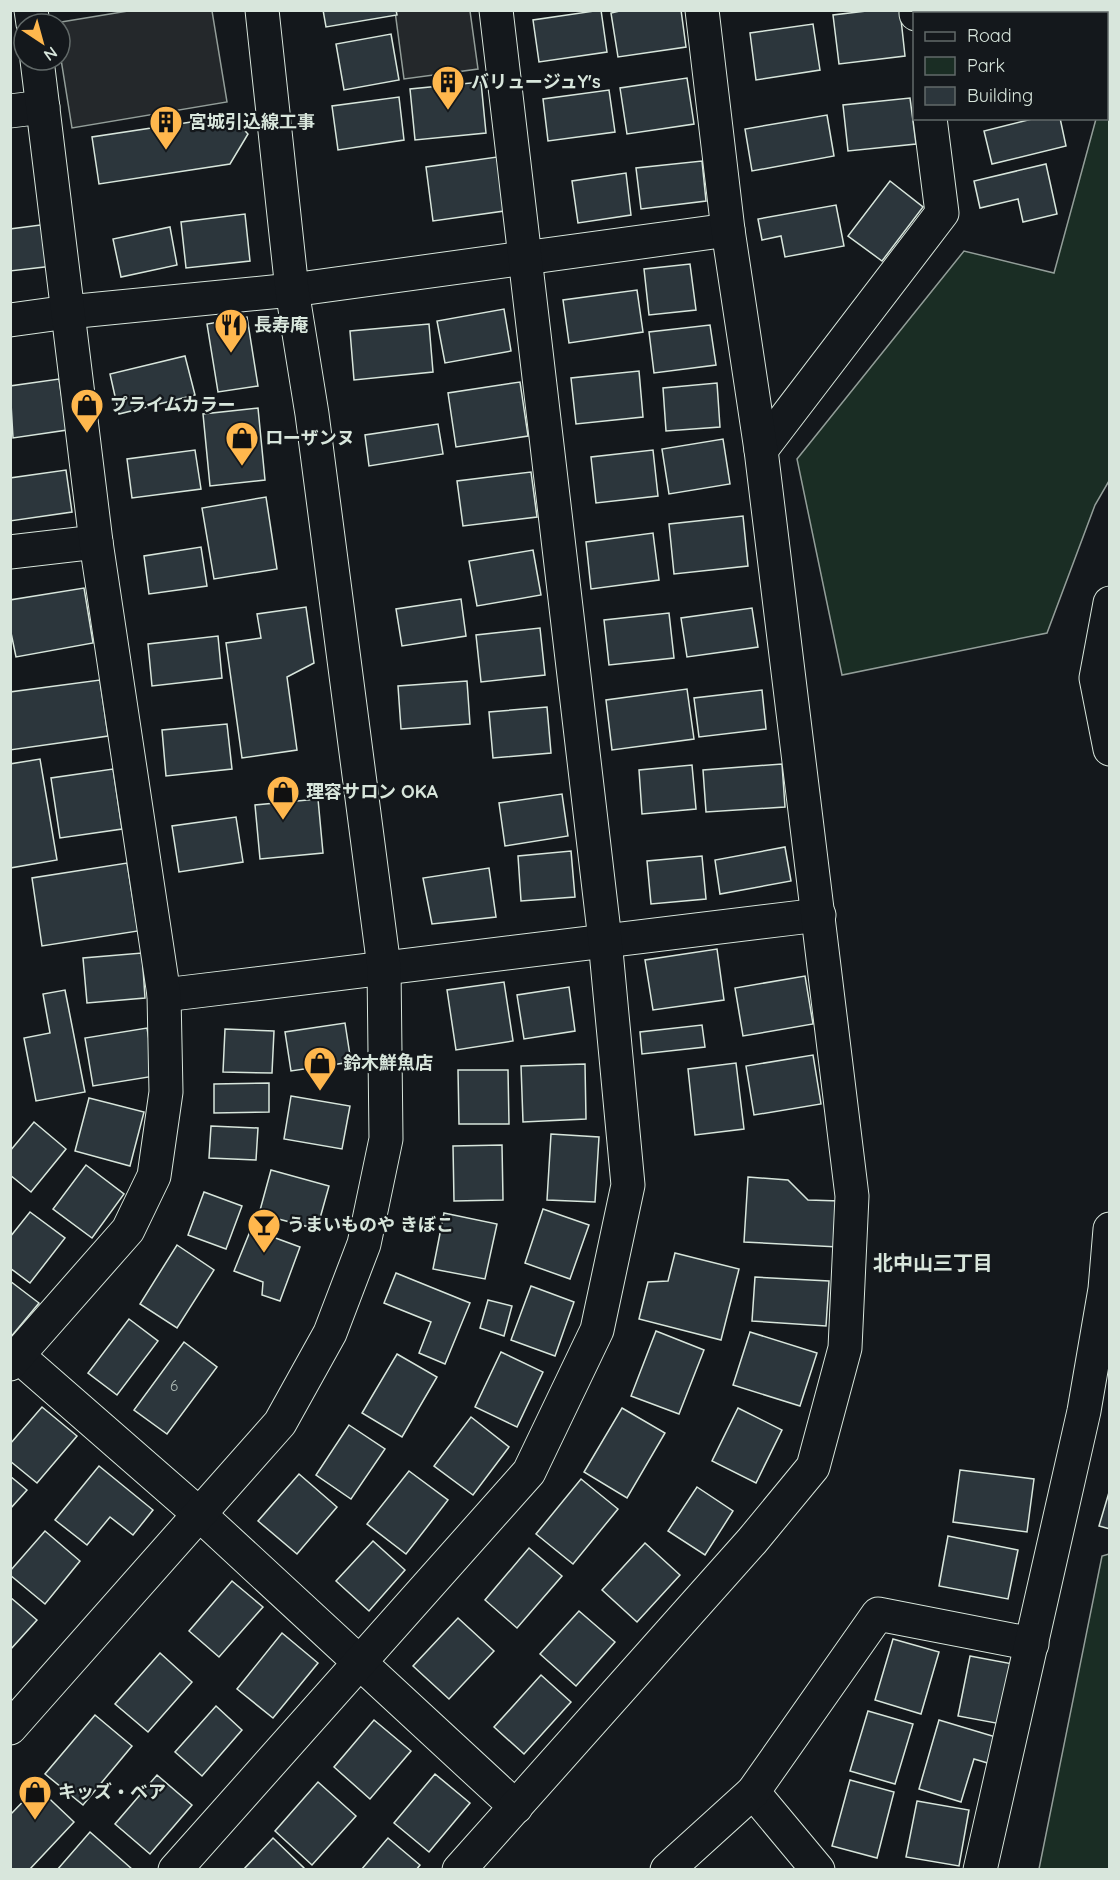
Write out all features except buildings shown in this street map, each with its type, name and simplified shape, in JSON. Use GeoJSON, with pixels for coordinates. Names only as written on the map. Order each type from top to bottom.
{"type":"FeatureCollection","features":[{"type":"Feature","properties":{"kind":"street"},"geometry":{"type":"LineString","coordinates":[[10,1728],[280,1423],[330,1333],[364,1244],[386,1139],[384,967],[312,414],[292,290],[262,10]]}},
{"type":"Feature","properties":{"kind":"street"},"geometry":{"type":"LineString","coordinates":[[175,1869],[362,1662],[529,1472],[597,1330],[628,1185],[605,940],[496,10]]}},
{"type":"Feature","properties":{"kind":"street"},"geometry":{"type":"LineString","coordinates":[[459,1869],[752,1541],[813,1467],[845,1348],[852,1196],[761,450],[728,230],[702,10]]}},
{"type":"Feature","properties":{"kind":"street"},"geometry":{"type":"LineString","coordinates":[[39,72],[96,542],[164,995],[166,1092],[154,1176],[128,1230],[14,1360],[199,1514],[362,1662],[516,1807]]}},
{"type":"Feature","properties":{"kind":"street"},"geometry":{"type":"LineString","coordinates":[[10,111],[43,107]]}},
{"type":"Feature","properties":{"kind":"street"},"geometry":{"type":"LineString","coordinates":[[761,450],[942,213],[930,120]]}},
{"type":"Feature","properties":{"kind":"street"},"geometry":{"type":"LineString","coordinates":[[10,320],[68,312],[292,290],[728,230]]}},
{"type":"Feature","properties":{"kind":"street"},"geometry":{"type":"LineString","coordinates":[[10,552],[96,542]]}},
{"type":"Feature","properties":{"kind":"street"},"geometry":{"type":"LineString","coordinates":[[1110,603],[1096,678],[1110,749]]}},
{"type":"Feature","properties":{"kind":"street"},"geometry":{"type":"LineString","coordinates":[[164,995],[819,915]]}},
{"type":"Feature","properties":{"kind":"street"},"geometry":{"type":"LineString","coordinates":[[981,1869],[1084,1411],[1105,1289],[1110,1229]]}},
{"type":"Feature","properties":{"kind":"street"},"geometry":{"type":"LineString","coordinates":[[667,1869],[753,1792],[878,1614],[1032,1644]]}},
{"type":"Feature","properties":{"kind":"street"},"geometry":{"type":"LineString","coordinates":[[753,1792],[818,1869]]}},
{"type":"Feature","properties":{"kind":"green space"},"geometry":{"type":"Polygon","coordinates":[[[1109,69],[1109,481],[1095,505],[1047,633],[842,675],[797,459],[964,251],[1054,273],[1096,120],[1108,120],[1109,69]]]}},
{"type":"Feature","properties":{"kind":"green space"},"geometry":{"type":"Polygon","coordinates":[[[1109,1554],[1109,1869],[1039,1869],[1102,1556],[1109,1554]]]}},
{"type":"Feature","properties":{"kind":"shaded area"},"geometry":{"type":"Polygon","coordinates":[[[128,11],[212,11],[227,102],[72,128],[63,72],[72,72],[72,20],[128,11]]]}},
{"type":"Feature","properties":{"kind":"shaded area"},"geometry":{"type":"Polygon","coordinates":[[[395,11],[470,11],[478,69],[404,79],[395,11]]]}},
{"type":"Feature","properties":{"kind":"place","name":"バリュージュY's"},"geometry":{"type":"Point","coordinates":[448,111]}},
{"type":"Feature","properties":{"kind":"place","name":"宮城引込線工事"},"geometry":{"type":"Point","coordinates":[166,151]}},
{"type":"Feature","properties":{"kind":"place","name":"長寿庵"},"geometry":{"type":"Point","coordinates":[231,354]}},
{"type":"Feature","properties":{"kind":"place","name":"プライムカラー"},"geometry":{"type":"Point","coordinates":[87,434]}},
{"type":"Feature","properties":{"kind":"place","name":"ローザンヌ"},"geometry":{"type":"Point","coordinates":[242,467]}},
{"type":"Feature","properties":{"kind":"place","name":"理容サロン OKA"},"geometry":{"type":"Point","coordinates":[283,821]}},
{"type":"Feature","properties":{"kind":"place","name":"鈴木鮮魚店"},"geometry":{"type":"Point","coordinates":[320,1092]}},
{"type":"Feature","properties":{"kind":"place","name":"うまいものや きぼこ"},"geometry":{"type":"Point","coordinates":[264,1254]}},
{"type":"Feature","properties":{"kind":"place","name":"キッズ・ベア"},"geometry":{"type":"Point","coordinates":[35,1821]}},
{"type":"Feature","properties":{"kind":"district","name":"北中山三丁目"},"geometry":{"type":"Point","coordinates":[933,1263]}}]}
